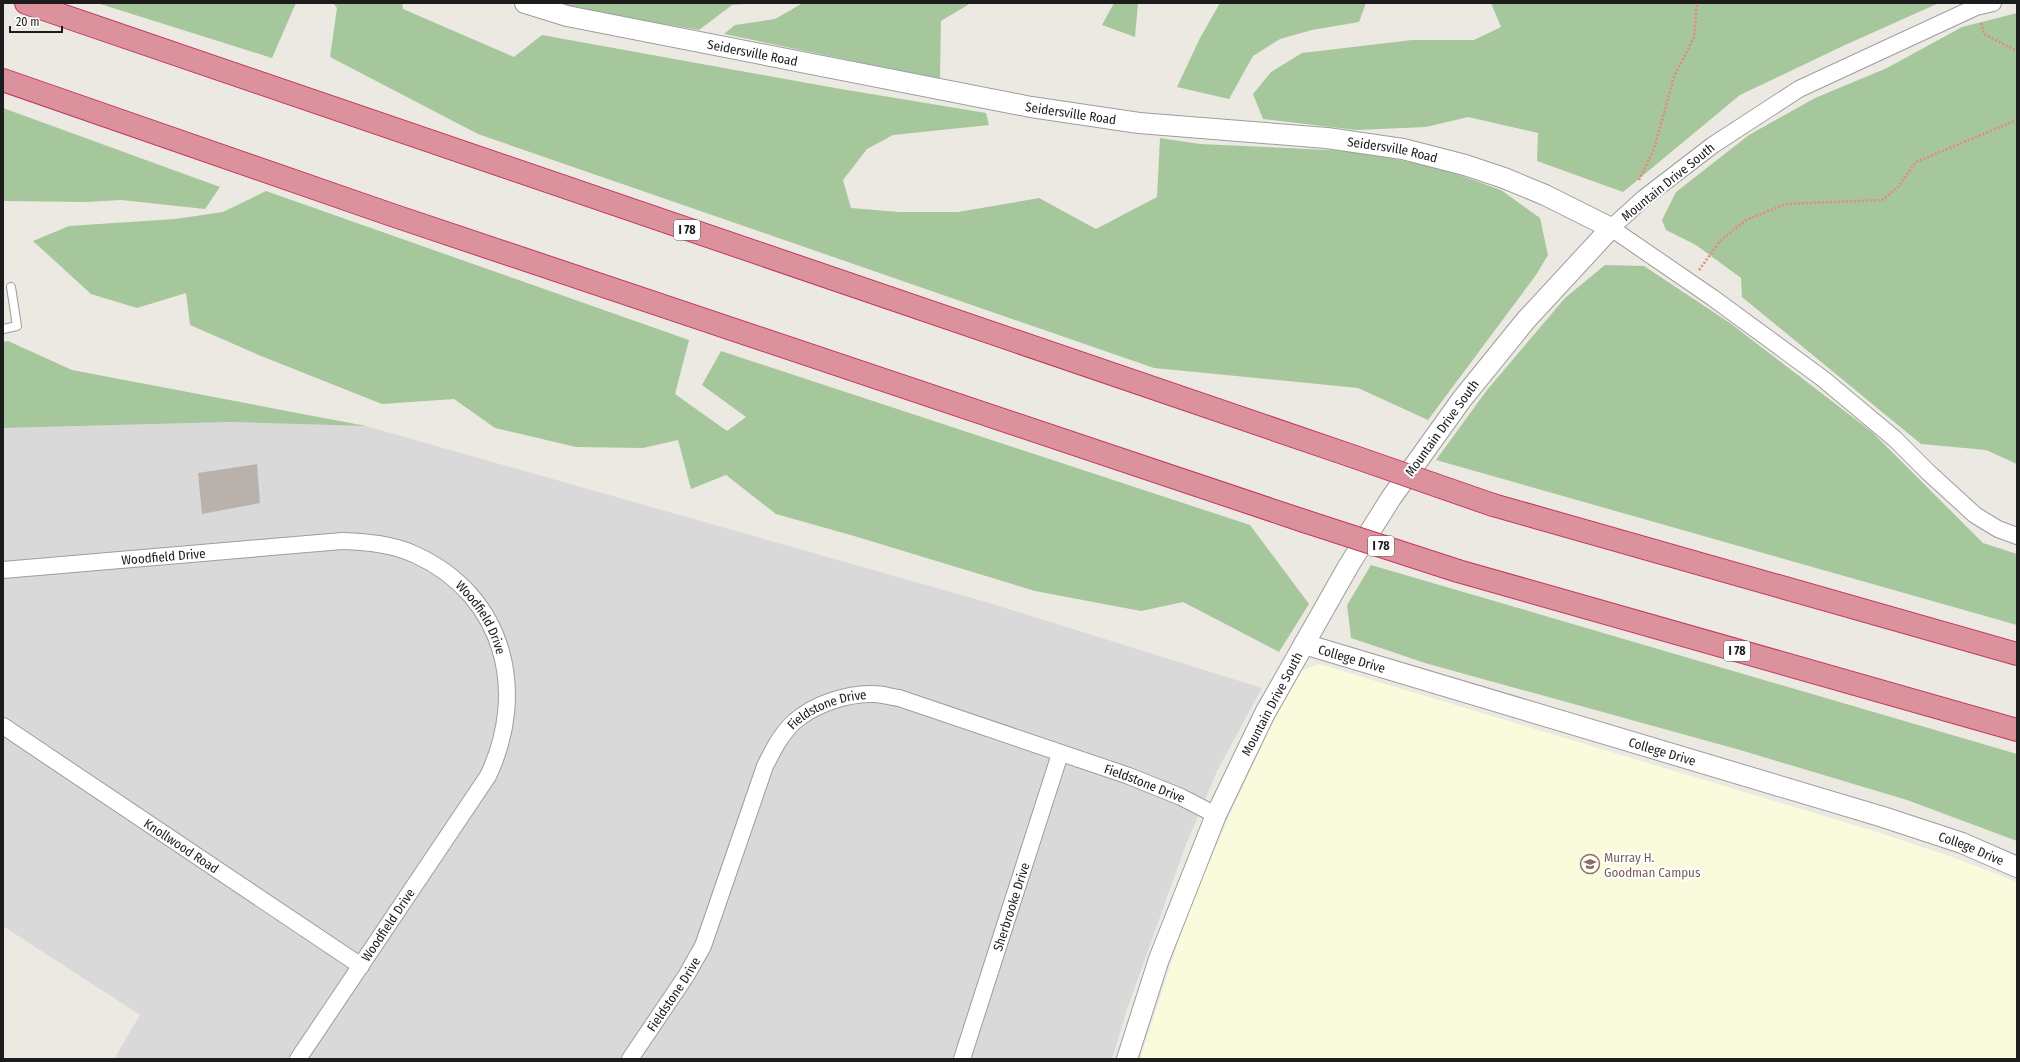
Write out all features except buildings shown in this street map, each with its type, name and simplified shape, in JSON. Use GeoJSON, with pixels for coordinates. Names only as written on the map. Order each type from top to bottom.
{"type":"FeatureCollection","features":[{"type":"Feature","properties":{"kind":"highway","name":"I 78"},"geometry":{"type":"LineString","coordinates":[[26,3],[1493,504],[2017,654]]}},
{"type":"Feature","properties":{"kind":"highway","name":"I 78"},"geometry":{"type":"LineString","coordinates":[[3,80],[390,214],[1304,521],[1458,571],[2017,730]]}},
{"type":"Feature","properties":{"kind":"street","name":"Seidersville Road"},"geometry":{"type":"LineString","coordinates":[[525,3],[567,16],[1031,107],[1139,123],[1328,138],[1403,149],[1459,163],[1504,178],[1545,195],[1611,228]]}},
{"type":"Feature","properties":{"kind":"street","name":"Mountain Drive South"},"geometry":{"type":"LineString","coordinates":[[1126,1059],[1159,960],[1216,815],[1265,713],[1371,529],[1436,434],[1526,320],[1611,228],[1644,198],[1713,145],[1799,89],[1976,7],[1993,3]]}},
{"type":"Feature","properties":{"kind":"street"},"geometry":{"type":"LineString","coordinates":[[1611,228],[1822,378],[1894,439],[1975,515],[1998,529],[2017,536]]}},
{"type":"Feature","properties":{"kind":"street","name":"Woodfield Drive"},"geometry":{"type":"LineString","coordinates":[[3,570],[334,542],[369,542],[416,554],[433,563],[464,588],[488,619],[502,653],[508,692],[504,734],[497,757],[488,776],[298,1059]]}},
{"type":"Feature","properties":{"kind":"street","name":"College Drive"},"geometry":{"type":"LineString","coordinates":[[1304,644],[1883,818],[1962,843],[2017,867]]}},
{"type":"Feature","properties":{"kind":"street","name":"Fieldstone Drive"},"geometry":{"type":"LineString","coordinates":[[630,1059],[686,976],[703,946],[765,766],[773,750],[794,721],[835,700],[852,695],[874,694],[899,698],[1060,754],[1129,776],[1181,797],[1216,815]]}},
{"type":"Feature","properties":{"kind":"street","name":"Knollwood Road"},"geometry":{"type":"LineString","coordinates":[[3,726],[361,966]]}},
{"type":"Feature","properties":{"kind":"street","name":"Sherbrooke Drive"},"geometry":{"type":"LineString","coordinates":[[962,1059],[1060,754]]}},
{"type":"Feature","properties":{"kind":"lane"},"geometry":{"type":"LineString","coordinates":[[3,329],[17,326],[11,287]]}},
{"type":"Feature","properties":{"kind":"path"},"geometry":{"type":"LineString","coordinates":[[1644,198],[1638,183],[1654,149],[1674,77],[1694,37],[1698,3]]}},
{"type":"Feature","properties":{"kind":"path"},"geometry":{"type":"LineString","coordinates":[[1976,7],[1984,34],[2017,52]]}},
{"type":"Feature","properties":{"kind":"path"},"geometry":{"type":"LineString","coordinates":[[1690,283],[1721,240],[1746,220],[1786,204],[1882,200],[1898,187],[1916,162],[2017,120]]}},
{"type":"Feature","properties":{"kind":"shaded area"},"geometry":{"type":"Polygon","coordinates":[[[231,422],[366,426],[986,602],[1262,688],[1217,771],[1185,847],[1126,1012],[1112,1059],[114,1059],[140,1015],[3,926],[3,428],[231,422]]]}},
{"type":"Feature","properties":{"kind":"shaded area","name":"Murray H. Goodman Campus"},"geometry":{"type":"Polygon","coordinates":[[[1319,664],[1871,830],[1955,858],[2017,882],[2017,1059],[1140,1059],[1181,933],[1205,871],[1237,799],[1269,730],[1301,671],[1319,664]]]}},
{"type":"Feature","properties":{"kind":"green space"},"geometry":{"type":"Polygon","coordinates":[[[97,3],[296,3],[272,58],[97,3]]]}},
{"type":"Feature","properties":{"kind":"green space"},"geometry":{"type":"Polygon","coordinates":[[[333,3],[402,3],[403,9],[514,57],[542,35],[835,88],[986,113],[989,125],[893,135],[867,149],[843,180],[851,208],[899,212],[958,212],[1039,198],[1096,229],[1157,197],[1160,138],[1200,144],[1352,151],[1437,167],[1501,190],[1540,218],[1548,255],[1536,275],[1428,420],[1358,388],[1154,368],[478,134],[330,57],[337,8],[333,3]]]}},
{"type":"Feature","properties":{"kind":"green space"},"geometry":{"type":"Polygon","coordinates":[[[555,3],[755,3],[732,5],[699,30],[598,13],[555,3]]]}},
{"type":"Feature","properties":{"kind":"green space"},"geometry":{"type":"Polygon","coordinates":[[[803,3],[971,3],[941,21],[940,79],[724,34],[735,25],[775,19],[803,3]]]}},
{"type":"Feature","properties":{"kind":"green space"},"geometry":{"type":"Polygon","coordinates":[[[1114,3],[1138,3],[1135,37],[1102,25],[1114,3]]]}},
{"type":"Feature","properties":{"kind":"green space"},"geometry":{"type":"Polygon","coordinates":[[[1220,3],[1366,3],[1359,22],[1312,30],[1280,39],[1253,56],[1229,99],[1177,87],[1200,38],[1220,3]]]}},
{"type":"Feature","properties":{"kind":"green space"},"geometry":{"type":"Polygon","coordinates":[[[1491,3],[1939,3],[1845,45],[1740,95],[1623,192],[1537,161],[1538,133],[1468,117],[1426,127],[1356,130],[1263,119],[1253,94],[1271,72],[1302,53],[1412,40],[1474,40],[1501,27],[1491,3]]]}},
{"type":"Feature","properties":{"kind":"green space"},"geometry":{"type":"Polygon","coordinates":[[[2017,13],[2017,464],[1986,450],[1921,444],[1742,297],[1741,278],[1696,245],[1666,230],[1662,220],[1676,192],[1749,135],[1815,98],[1887,68],[1962,27],[2017,13]]]}},
{"type":"Feature","properties":{"kind":"green space"},"geometry":{"type":"Polygon","coordinates":[[[3,108],[220,187],[205,209],[121,200],[87,202],[3,201],[3,108]]]}},
{"type":"Feature","properties":{"kind":"green space"},"geometry":{"type":"Polygon","coordinates":[[[266,191],[689,340],[675,394],[727,431],[746,417],[702,385],[721,351],[1250,525],[1309,604],[1279,652],[1183,602],[1141,611],[1035,591],[776,514],[726,475],[691,489],[678,440],[643,448],[576,447],[495,428],[454,399],[382,404],[261,356],[190,325],[186,293],[137,308],[91,294],[33,241],[69,226],[175,219],[223,212],[266,191]]]}},
{"type":"Feature","properties":{"kind":"green space"},"geometry":{"type":"Polygon","coordinates":[[[1605,265],[1644,266],[1730,323],[1872,432],[1983,543],[2017,554],[2017,625],[1436,460],[1487,390],[1565,298],[1605,265]]]}},
{"type":"Feature","properties":{"kind":"green space"},"geometry":{"type":"Polygon","coordinates":[[[8,341],[72,370],[366,426],[231,422],[3,428],[3,342],[8,341]]]}},
{"type":"Feature","properties":{"kind":"green space"},"geometry":{"type":"Polygon","coordinates":[[[1371,565],[2017,754],[2017,841],[1907,800],[1740,750],[1425,663],[1351,638],[1347,605],[1371,565]]]}},
{"type":"Feature","properties":{"kind":"place","name":"Murray H. Goodman Campus"},"geometry":{"type":"Point","coordinates":[1590,864]}}]}
